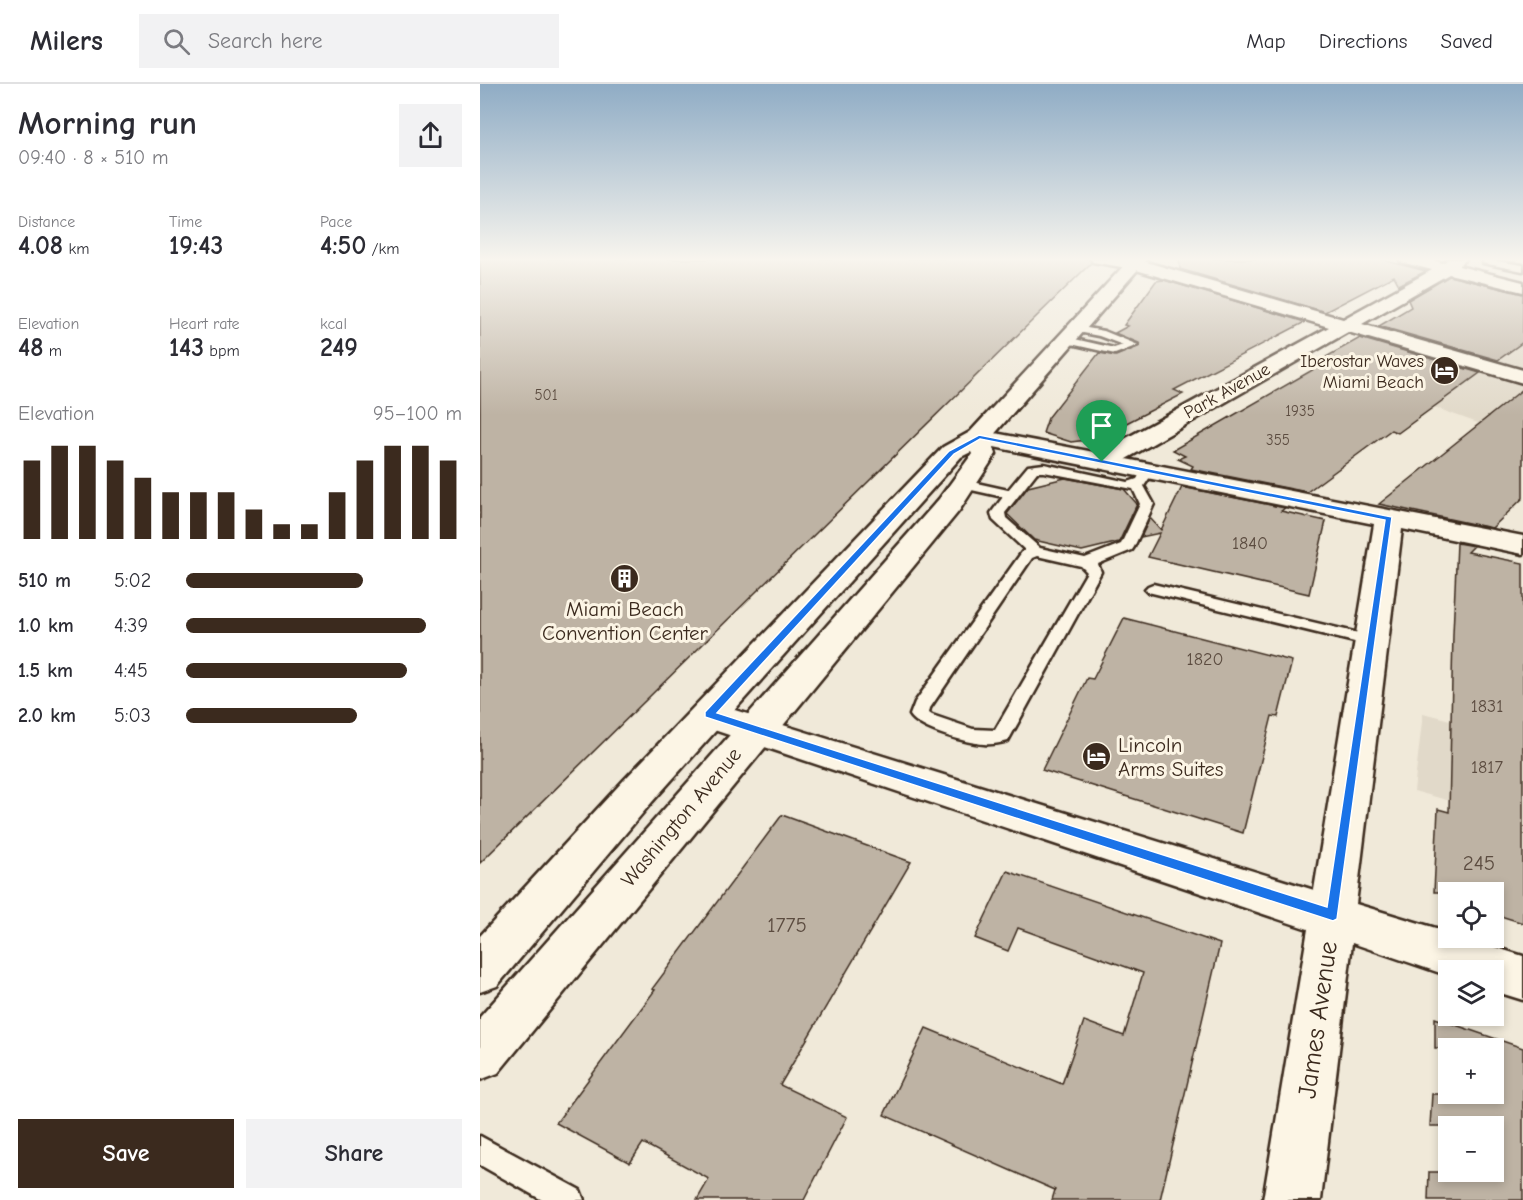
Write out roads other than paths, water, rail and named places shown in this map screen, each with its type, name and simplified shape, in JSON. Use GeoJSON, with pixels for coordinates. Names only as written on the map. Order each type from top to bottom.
{"type":"FeatureCollection","features":[{"type":"Feature","properties":{"kind":"street"},"geometry":{"type":"LineString","coordinates":[[480,970],[709,715],[952,452],[979,437],[1093,311]]}},
{"type":"Feature","properties":{"kind":"street"},"geometry":{"type":"LineString","coordinates":[[1299,311],[1523,377]]}},
{"type":"Feature","properties":{"kind":"street","name":"Park Avenue"},"geometry":{"type":"LineString","coordinates":[[1102,462],[1369,311]]}},
{"type":"Feature","properties":{"kind":"street"},"geometry":{"type":"LineString","coordinates":[[979,437],[1102,462],[1142,478],[1389,519],[1523,545]]}},
{"type":"Feature","properties":{"kind":"street","name":"Washington Avenue"},"geometry":{"type":"LineString","coordinates":[[488,1032],[756,729],[942,513],[984,454],[979,437]]}},
{"type":"Feature","properties":{"kind":"street","name":"James Avenue"},"geometry":{"type":"LineString","coordinates":[[1292,1200],[1389,519]]}},
{"type":"Feature","properties":{"kind":"street"},"geometry":{"type":"LineString","coordinates":[[709,715],[1523,978]]}},
{"type":"Feature","properties":{"kind":"lane"},"geometry":{"type":"LineString","coordinates":[[1101,333],[1133,345],[1115,351],[1071,335],[1101,333]]}},
{"type":"Feature","properties":{"kind":"lane"},"geometry":{"type":"LineString","coordinates":[[1035,551],[1028,555],[921,707],[919,715],[926,720],[980,738],[991,739],[1001,736],[1094,572],[1092,566],[1086,563],[1035,551],[1000,520],[998,513],[1033,469],[1044,468],[1129,486],[1142,478],[1147,504],[1127,547],[1086,563]]}},
{"type":"Feature","properties":{"kind":"lane"},"geometry":{"type":"LineString","coordinates":[[963,484],[1011,495]]}},
{"type":"Feature","properties":{"kind":"lane"},"geometry":{"type":"LineString","coordinates":[[1153,589],[1371,641]]}},
{"type":"Feature","properties":{"kind":"lane"},"geometry":{"type":"LineString","coordinates":[[480,1150],[570,1200]]}},
{"type":"Feature","properties":{"kind":"place","name":"Iberostar Waves Miami Beach"},"geometry":{"type":"Point","coordinates":[1445,371]}},
{"type":"Feature","properties":{"kind":"place","name":"Miami Beach Convention Center"},"geometry":{"type":"Point","coordinates":[625,578]}},
{"type":"Feature","properties":{"kind":"place","name":"Lincoln Arms Suites"},"geometry":{"type":"Point","coordinates":[1097,757]}}]}
